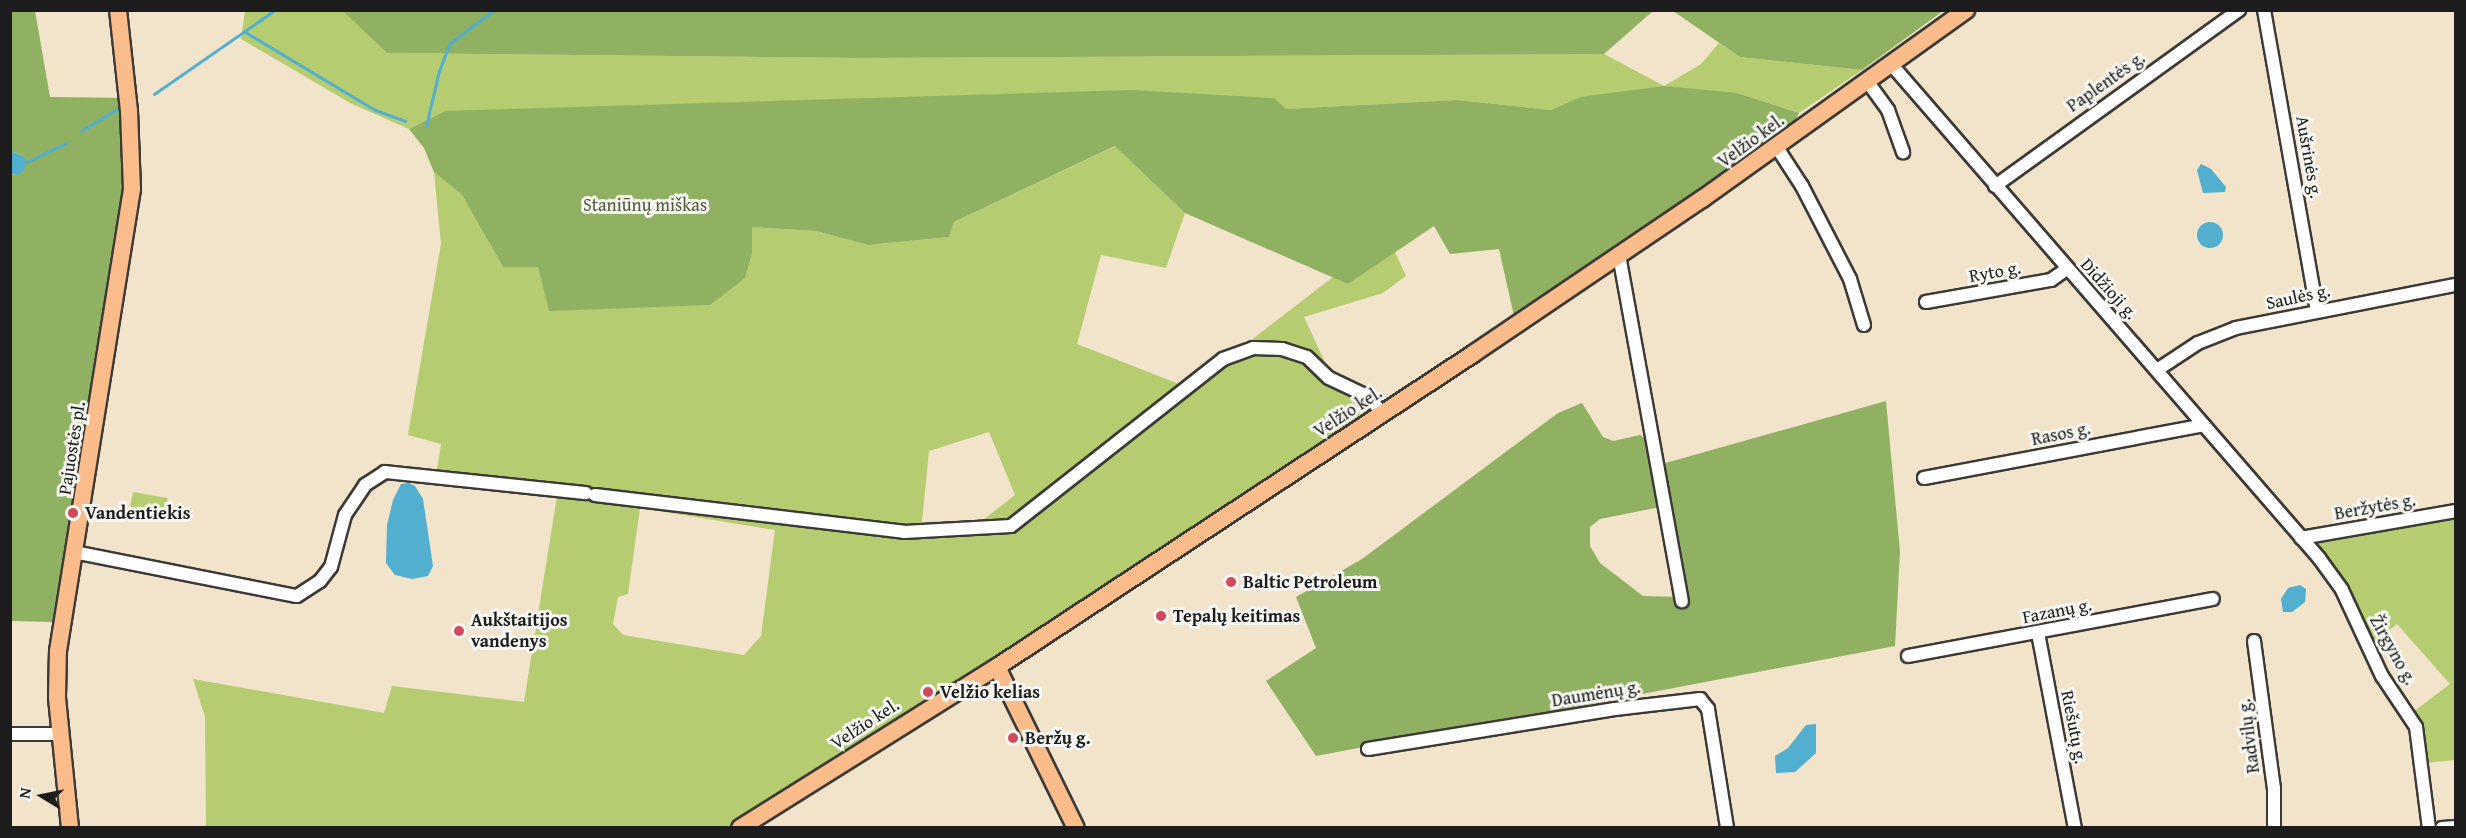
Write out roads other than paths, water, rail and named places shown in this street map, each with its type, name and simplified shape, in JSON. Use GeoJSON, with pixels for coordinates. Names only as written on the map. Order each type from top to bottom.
{"type":"FeatureCollection","features":[{"type":"Feature","properties":{"kind":"main road","name":"Pajuostės pl."},"geometry":{"type":"LineString","coordinates":[[70,828],[60,734],[58,651],[130,205],[129,111],[118,10]]}},
{"type":"Feature","properties":{"kind":"main road","name":"Velžio kel."},"geometry":{"type":"LineString","coordinates":[[740,828],[997,667],[1619,255],[1966,10]]}},
{"type":"Feature","properties":{"kind":"main road"},"geometry":{"type":"LineString","coordinates":[[997,667],[1076,828]]}},
{"type":"Feature","properties":{"kind":"street","name":"Paplentės g."},"geometry":{"type":"LineString","coordinates":[[1995,186],[2239,10]]}},
{"type":"Feature","properties":{"kind":"street","name":"Aušrinės g."},"geometry":{"type":"LineString","coordinates":[[2264,10],[2317,311]]}},
{"type":"Feature","properties":{"kind":"street","name":"Didžioji g."},"geometry":{"type":"LineString","coordinates":[[1891,64],[2301,538]]}},
{"type":"Feature","properties":{"kind":"street"},"geometry":{"type":"LineString","coordinates":[[1867,81],[1888,110],[1903,152]]}},
{"type":"Feature","properties":{"kind":"street"},"geometry":{"type":"LineString","coordinates":[[1776,146],[1845,270],[1864,325]]}},
{"type":"Feature","properties":{"kind":"street"},"geometry":{"type":"LineString","coordinates":[[1619,255],[1683,601]]}},
{"type":"Feature","properties":{"kind":"street","name":"Ryto g."},"geometry":{"type":"LineString","coordinates":[[1926,302],[2051,280],[2067,269]]}},
{"type":"Feature","properties":{"kind":"street","name":"Saulės g."},"geometry":{"type":"LineString","coordinates":[[2157,370],[2175,355],[2217,335],[2317,311],[2456,285]]}},
{"type":"Feature","properties":{"kind":"street"},"geometry":{"type":"LineString","coordinates":[[74,552],[297,596],[320,581],[331,567],[345,515],[365,485],[385,472],[904,532],[1011,526],[1223,359],[1252,348],[1282,349],[1307,357],[1329,378],[1375,401],[1382,413]]}},
{"type":"Feature","properties":{"kind":"street","name":"Rasos g."},"geometry":{"type":"LineString","coordinates":[[1924,478],[2204,425]]}},
{"type":"Feature","properties":{"kind":"street","name":"Beržytės g."},"geometry":{"type":"LineString","coordinates":[[2301,538],[2456,511]]}},
{"type":"Feature","properties":{"kind":"street","name":"Žirgyno g."},"geometry":{"type":"LineString","coordinates":[[2301,538],[2342,590],[2382,676],[2416,727],[2429,828]]}},
{"type":"Feature","properties":{"kind":"street","name":"Fazanų g."},"geometry":{"type":"LineString","coordinates":[[1908,656],[2213,599]]}},
{"type":"Feature","properties":{"kind":"street","name":"Riešutų g."},"geometry":{"type":"LineString","coordinates":[[2038,633],[2075,828]]}},
{"type":"Feature","properties":{"kind":"street","name":"Radvilų g."},"geometry":{"type":"LineString","coordinates":[[2254,641],[2274,788],[2274,828]]}},
{"type":"Feature","properties":{"kind":"street","name":"Daumėnų g."},"geometry":{"type":"LineString","coordinates":[[1368,749],[1615,709],[1700,699],[1708,710],[1727,828]]}},
{"type":"Feature","properties":{"kind":"street"},"geometry":{"type":"LineString","coordinates":[[10,734],[60,734]]}},
{"type":"Feature","properties":{"kind":"street"},"geometry":{"type":"LineString","coordinates":[[2442,828],[2456,826]]}},
{"type":"Feature","properties":{"kind":"water"},"geometry":{"type":"Polygon","coordinates":[[[11,151],[23,156],[27,162],[23,172],[17,175],[11,174],[11,151]]]}},
{"type":"Feature","properties":{"kind":"water"},"geometry":{"type":"Polygon","coordinates":[[[2201,164],[2211,169],[2226,187],[2225,192],[2203,193],[2197,170],[2201,164]]]}},
{"type":"Feature","properties":{"kind":"water"},"geometry":{"type":"Polygon","coordinates":[[[2210,222],[2219,226],[2223,235],[2219,244],[2210,248],[2201,244],[2197,235],[2201,226],[2210,222]]]}},
{"type":"Feature","properties":{"kind":"water"},"geometry":{"type":"Polygon","coordinates":[[[409,483],[415,486],[423,499],[433,566],[428,576],[412,579],[395,575],[386,563],[387,525],[393,500],[401,484],[409,483]]]}},
{"type":"Feature","properties":{"kind":"water"},"geometry":{"type":"Polygon","coordinates":[[[2300,585],[2306,589],[2305,602],[2292,612],[2283,612],[2281,599],[2288,588],[2300,585]]]}},
{"type":"Feature","properties":{"kind":"water"},"geometry":{"type":"Polygon","coordinates":[[[1816,724],[1816,753],[1795,772],[1776,773],[1775,756],[1788,748],[1806,725],[1816,724]]]}},
{"type":"Feature","properties":{"kind":"waterway"},"geometry":{"type":"LineString","coordinates":[[154,94],[275,10]]}},
{"type":"Feature","properties":{"kind":"waterway"},"geometry":{"type":"LineString","coordinates":[[426,126],[439,71],[450,43],[494,10]]}},
{"type":"Feature","properties":{"kind":"waterway"},"geometry":{"type":"LineString","coordinates":[[245,32],[375,110],[405,121]]}},
{"type":"Feature","properties":{"kind":"waterway"},"geometry":{"type":"LineString","coordinates":[[81,131],[117,109]]}},
{"type":"Feature","properties":{"kind":"waterway"},"geometry":{"type":"LineString","coordinates":[[27,162],[66,143]]}},
{"type":"Feature","properties":{"kind":"place","name":"Vandentiekis"},"geometry":{"type":"Point","coordinates":[73,513]}},
{"type":"Feature","properties":{"kind":"place","name":"Baltic Petroleum"},"geometry":{"type":"Point","coordinates":[1231,582]}},
{"type":"Feature","properties":{"kind":"place","name":"Tepalų keitimas"},"geometry":{"type":"Point","coordinates":[1161,616]}},
{"type":"Feature","properties":{"kind":"place","name":"Aukštaitijos vandenys"},"geometry":{"type":"Point","coordinates":[459,631]}},
{"type":"Feature","properties":{"kind":"place","name":"Velžio kelias"},"geometry":{"type":"Point","coordinates":[928,692]}},
{"type":"Feature","properties":{"kind":"place","name":"Beržų g."},"geometry":{"type":"Point","coordinates":[1013,738]}},
{"type":"Feature","properties":{"kind":"park label","name":"Staniūnų miškas"},"geometry":{"type":"Point","coordinates":[645,205]}}]}
